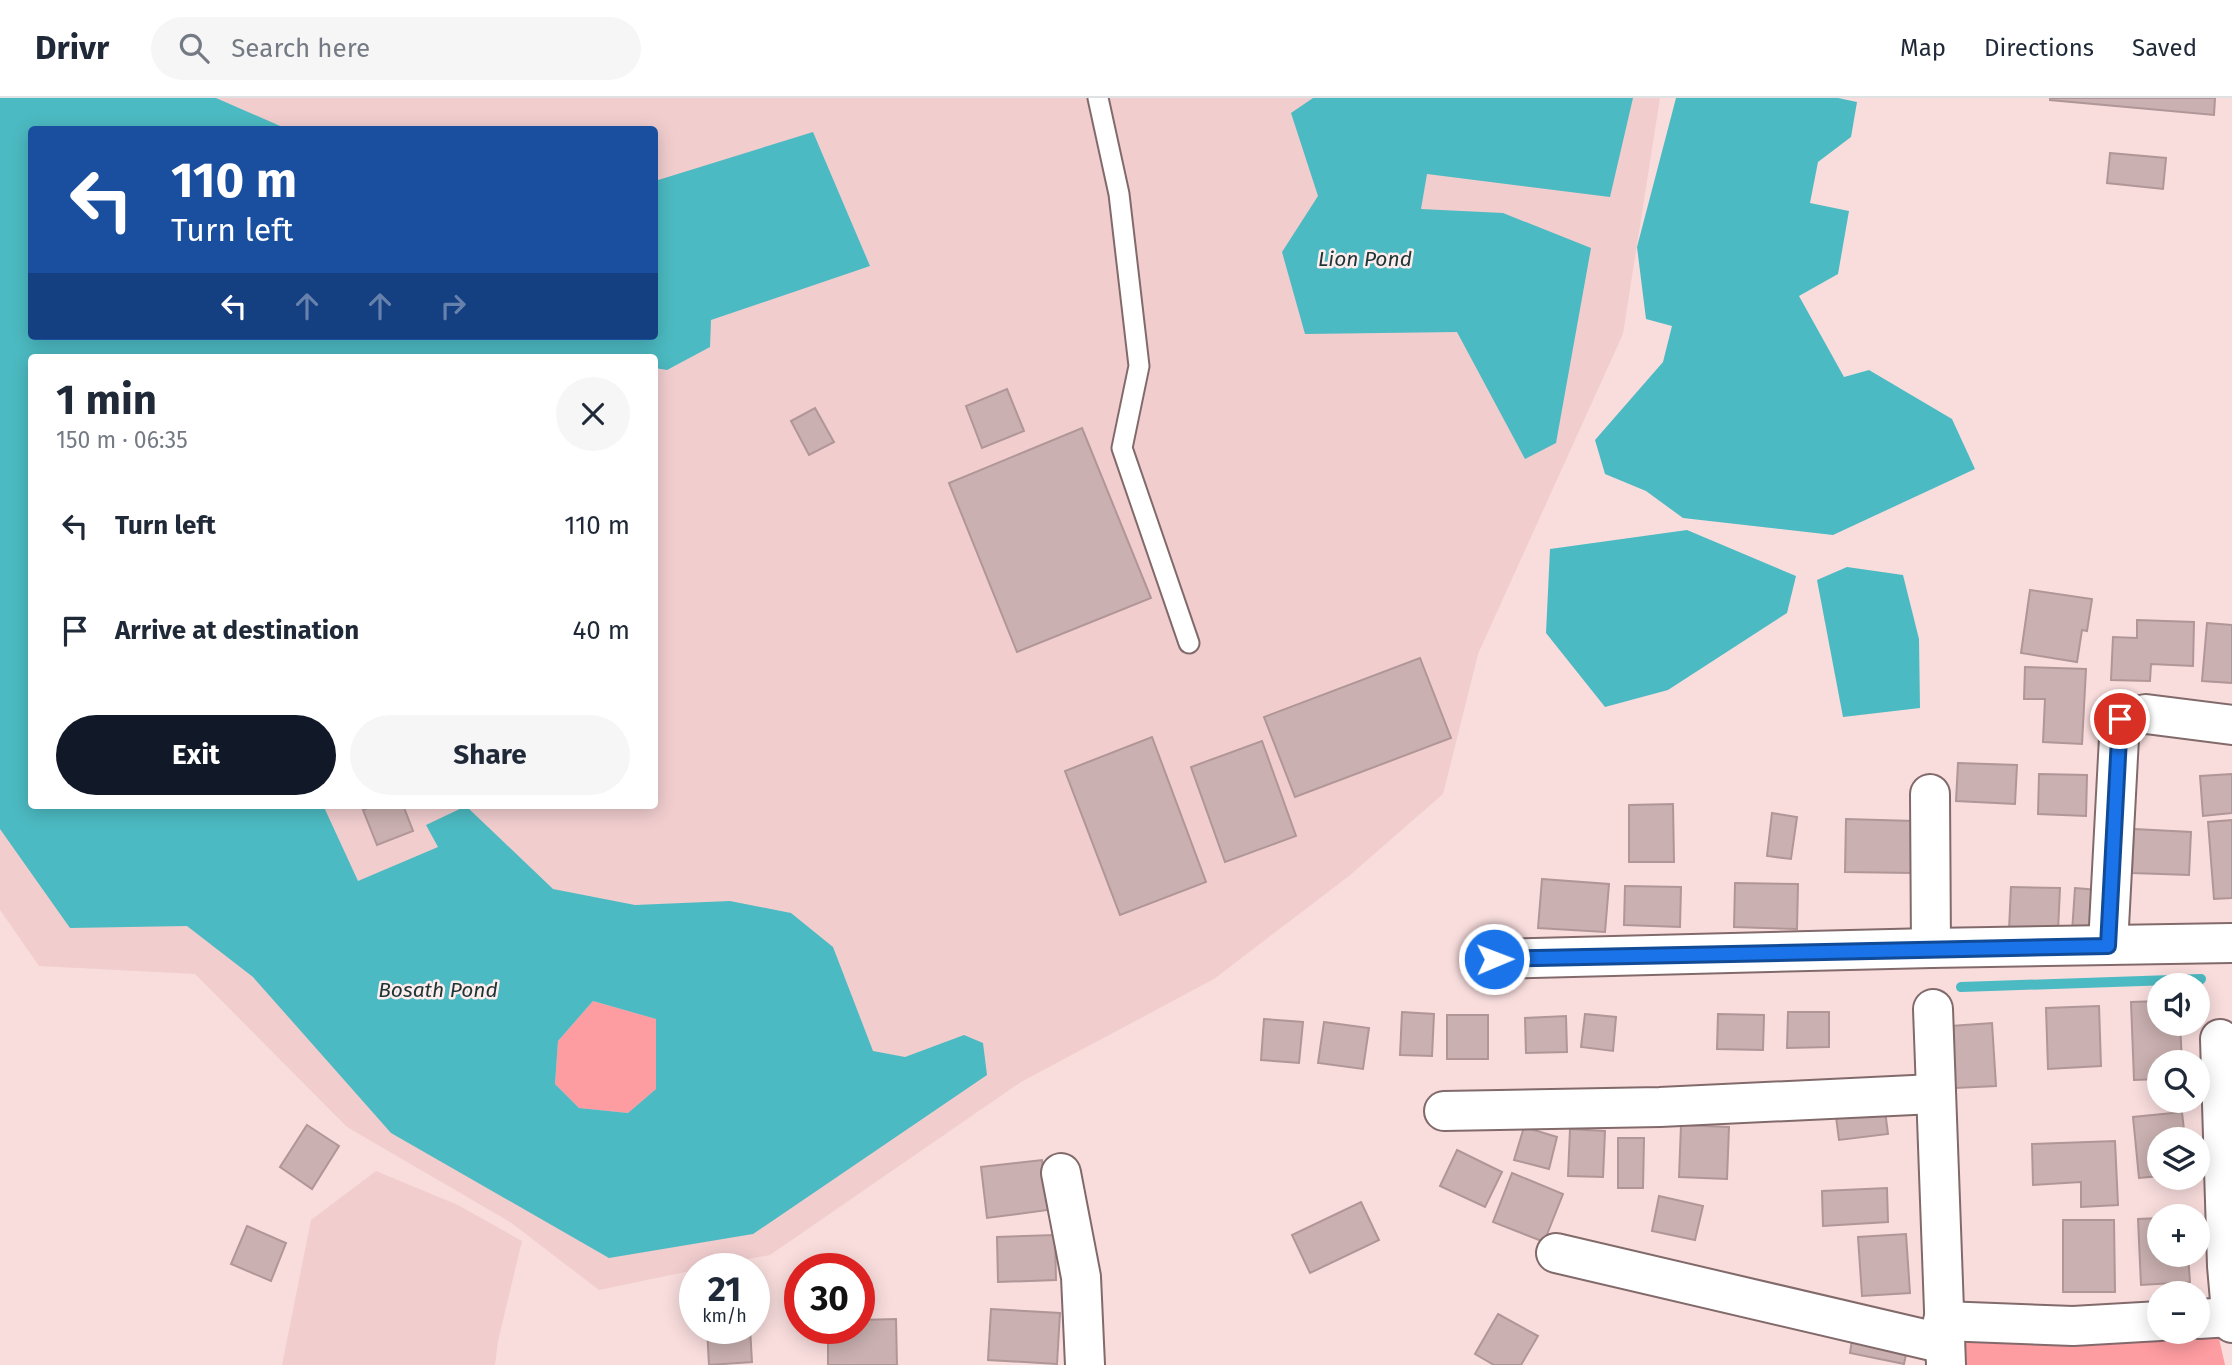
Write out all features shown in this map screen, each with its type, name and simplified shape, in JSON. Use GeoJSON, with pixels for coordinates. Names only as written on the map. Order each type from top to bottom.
{"type":"FeatureCollection","features":[{"type":"Feature","properties":{"kind":"street"},"geometry":{"type":"LineString","coordinates":[[2108,946],[2120,719],[2146,714],[2232,725]]}},
{"type":"Feature","properties":{"kind":"street"},"geometry":{"type":"LineString","coordinates":[[1930,794],[1931,948]]}},
{"type":"Feature","properties":{"kind":"street"},"geometry":{"type":"LineString","coordinates":[[1494,959],[2232,943]]}},
{"type":"Feature","properties":{"kind":"street"},"geometry":{"type":"LineString","coordinates":[[1933,1009],[1945,1344]]}},
{"type":"Feature","properties":{"kind":"street"},"geometry":{"type":"LineString","coordinates":[[2220,1039],[2227,1266],[2232,1323]]}},
{"type":"Feature","properties":{"kind":"street"},"geometry":{"type":"LineString","coordinates":[[1444,1111],[1660,1107],[1934,1094]]}},
{"type":"Feature","properties":{"kind":"street"},"geometry":{"type":"LineString","coordinates":[[1061,1173],[1081,1277],[1085,1365]]}},
{"type":"Feature","properties":{"kind":"street"},"geometry":{"type":"LineString","coordinates":[[1556,1253],[1945,1344],[2073,1326],[2147,1322]]}},
{"type":"Feature","properties":{"kind":"street"},"geometry":{"type":"LineString","coordinates":[[2210,1318],[2232,1317]]}},
{"type":"Feature","properties":{"kind":"lane"},"geometry":{"type":"LineString","coordinates":[[1098,98],[1119,194],[1139,366],[1122,448],[1189,642]]}},
{"type":"Feature","properties":{"kind":"shaded area"},"geometry":{"type":"Polygon","coordinates":[[[0,98],[1660,98],[1623,334],[1478,654],[1443,794],[1349,876],[1214,979],[1021,1082],[770,1255],[679,1253],[679,1273],[599,1290],[510,1222],[347,1127],[195,974],[39,966],[0,910],[0,98]]]}},
{"type":"Feature","properties":{"kind":"shaded area"},"geometry":{"type":"Polygon","coordinates":[[[593,1001],[656,1019],[656,1089],[628,1113],[579,1108],[555,1084],[558,1041],[593,1001]]]}},
{"type":"Feature","properties":{"kind":"shaded area"},"geometry":{"type":"Polygon","coordinates":[[[376,1171],[458,1205],[522,1241],[498,1341],[495,1365],[282,1365],[311,1220],[376,1171]]]}},
{"type":"Feature","properties":{"kind":"shaded area"},"geometry":{"type":"Polygon","coordinates":[[[1961,1334],[2147,1334],[2147,1344],[2210,1344],[2210,1334],[2218,1334],[2225,1365],[1961,1365],[1961,1334]]]}},
{"type":"Feature","properties":{"kind":"water","name":"Bosath Pond"},"geometry":{"type":"Polygon","coordinates":[[[0,98],[216,98],[280,126],[28,126],[28,340],[658,340],[658,180],[813,132],[870,266],[711,320],[710,347],[667,370],[658,368],[658,354],[28,354],[28,809],[325,809],[358,881],[438,847],[426,825],[460,809],[469,809],[553,889],[635,905],[730,901],[791,913],[833,947],[873,1051],[905,1057],[964,1035],[983,1043],[987,1075],[753,1234],[609,1258],[391,1133],[253,977],[187,926],[70,928],[0,829],[0,98]],[[593,1001],[558,1041],[555,1084],[579,1108],[628,1113],[656,1089],[656,1019],[593,1001]]]}},
{"type":"Feature","properties":{"kind":"water","name":"Lion Pond"},"geometry":{"type":"Polygon","coordinates":[[[1313,98],[1633,98],[1610,197],[1427,174],[1421,209],[1503,213],[1591,248],[1556,443],[1525,459],[1457,332],[1305,334],[1282,252],[1318,196],[1291,113],[1313,98]]]}},
{"type":"Feature","properties":{"kind":"water"},"geometry":{"type":"Polygon","coordinates":[[[1676,98],[1838,98],[1857,102],[1851,137],[1818,162],[1810,203],[1849,211],[1838,274],[1799,296],[1844,377],[1869,370],[1952,419],[1975,469],[1833,535],[1683,518],[1646,491],[1605,474],[1595,440],[1663,362],[1672,326],[1646,319],[1637,247],[1676,98]]]}},
{"type":"Feature","properties":{"kind":"water"},"geometry":{"type":"Polygon","coordinates":[[[1687,530],[1796,576],[1787,613],[1668,690],[1605,707],[1546,633],[1550,549],[1687,530]]]}},
{"type":"Feature","properties":{"kind":"water"},"geometry":{"type":"Polygon","coordinates":[[[1847,567],[1903,575],[1919,639],[1920,708],[1843,717],[1817,580],[1847,567]]]}},
{"type":"Feature","properties":{"kind":"building"},"geometry":{"type":"Polygon","coordinates":[[[2050,98],[2215,98],[2214,115],[2050,98]]]}},
{"type":"Feature","properties":{"kind":"building"},"geometry":{"type":"Polygon","coordinates":[[[2110,153],[2166,158],[2163,189],[2107,183],[2110,153]]]}},
{"type":"Feature","properties":{"kind":"building"},"geometry":{"type":"Polygon","coordinates":[[[1007,389],[1024,431],[982,448],[966,406],[1007,389]]]}},
{"type":"Feature","properties":{"kind":"building"},"geometry":{"type":"Polygon","coordinates":[[[815,408],[834,442],[809,455],[791,421],[815,408]]]}},
{"type":"Feature","properties":{"kind":"building"},"geometry":{"type":"Polygon","coordinates":[[[1082,428],[1151,598],[1017,652],[949,483],[1082,428]]]}},
{"type":"Feature","properties":{"kind":"building"},"geometry":{"type":"Polygon","coordinates":[[[2030,590],[2092,599],[2087,631],[2082,630],[2077,662],[2021,653],[2030,590]]]}},
{"type":"Feature","properties":{"kind":"building"},"geometry":{"type":"Polygon","coordinates":[[[2137,620],[2194,622],[2193,666],[2151,664],[2150,681],[2111,680],[2113,637],[2137,638],[2137,620]]]}},
{"type":"Feature","properties":{"kind":"building"},"geometry":{"type":"Polygon","coordinates":[[[2207,623],[2232,625],[2232,683],[2202,681],[2207,623]]]}},
{"type":"Feature","properties":{"kind":"building"},"geometry":{"type":"Polygon","coordinates":[[[1420,658],[1451,738],[1295,797],[1264,717],[1420,658]]]}},
{"type":"Feature","properties":{"kind":"building"},"geometry":{"type":"Polygon","coordinates":[[[2025,667],[2086,669],[2082,744],[2043,742],[2045,699],[2024,699],[2025,667]]]}},
{"type":"Feature","properties":{"kind":"building"},"geometry":{"type":"Polygon","coordinates":[[[1152,737],[1206,882],[1120,915],[1065,771],[1152,737]]]}},
{"type":"Feature","properties":{"kind":"building"},"geometry":{"type":"Polygon","coordinates":[[[1262,741],[1296,836],[1225,862],[1191,767],[1262,741]]]}},
{"type":"Feature","properties":{"kind":"building"},"geometry":{"type":"Polygon","coordinates":[[[1958,763],[2017,765],[2015,804],[1956,801],[1958,763]]]}},
{"type":"Feature","properties":{"kind":"building"},"geometry":{"type":"Polygon","coordinates":[[[2039,774],[2087,775],[2086,816],[2038,814],[2039,774]]]}},
{"type":"Feature","properties":{"kind":"building"},"geometry":{"type":"Polygon","coordinates":[[[2232,774],[2232,813],[2203,816],[2200,776],[2232,774]]]}},
{"type":"Feature","properties":{"kind":"building"},"geometry":{"type":"Polygon","coordinates":[[[1673,804],[1674,862],[1629,862],[1629,805],[1673,804]]]}},
{"type":"Feature","properties":{"kind":"building"},"geometry":{"type":"Polygon","coordinates":[[[405,809],[413,831],[377,845],[363,810],[405,809]]]}},
{"type":"Feature","properties":{"kind":"building"},"geometry":{"type":"Polygon","coordinates":[[[1772,813],[1797,817],[1791,859],[1767,856],[1772,813]]]}},
{"type":"Feature","properties":{"kind":"building"},"geometry":{"type":"Polygon","coordinates":[[[1846,819],[1913,821],[1912,873],[1845,872],[1846,819]]]}},
{"type":"Feature","properties":{"kind":"building"},"geometry":{"type":"Polygon","coordinates":[[[2232,820],[2232,898],[2214,899],[2208,822],[2232,820]]]}},
{"type":"Feature","properties":{"kind":"building"},"geometry":{"type":"Polygon","coordinates":[[[2134,829],[2191,832],[2189,875],[2132,873],[2134,829]]]}},
{"type":"Feature","properties":{"kind":"building"},"geometry":{"type":"Polygon","coordinates":[[[1542,879],[1609,884],[1605,932],[1538,928],[1542,879]]]}},
{"type":"Feature","properties":{"kind":"building"},"geometry":{"type":"Polygon","coordinates":[[[1735,883],[1798,884],[1797,929],[1734,927],[1735,883]]]}},
{"type":"Feature","properties":{"kind":"building"},"geometry":{"type":"Polygon","coordinates":[[[1625,886],[1681,887],[1680,927],[1624,925],[1625,886]]]}},
{"type":"Feature","properties":{"kind":"building"},"geometry":{"type":"Polygon","coordinates":[[[2011,887],[2060,888],[2058,932],[2009,930],[2011,887]]]}},
{"type":"Feature","properties":{"kind":"building"},"geometry":{"type":"Polygon","coordinates":[[[2075,888],[2098,890],[2094,933],[2072,932],[2075,888]]]}},
{"type":"Feature","properties":{"kind":"building"},"geometry":{"type":"Polygon","coordinates":[[[2147,1001],[2147,1036],[2181,1036],[2181,1050],[2147,1050],[2147,1080],[2134,1080],[2131,1002],[2147,1001]]]}},
{"type":"Feature","properties":{"kind":"building"},"geometry":{"type":"Polygon","coordinates":[[[2099,1006],[2101,1066],[2048,1069],[2046,1008],[2099,1006]]]}},
{"type":"Feature","properties":{"kind":"building"},"geometry":{"type":"Polygon","coordinates":[[[1402,1012],[1434,1014],[1432,1056],[1400,1055],[1402,1012]]]}},
{"type":"Feature","properties":{"kind":"building"},"geometry":{"type":"Polygon","coordinates":[[[1788,1012],[1829,1012],[1829,1047],[1787,1048],[1788,1012]]]}},
{"type":"Feature","properties":{"kind":"building"},"geometry":{"type":"Polygon","coordinates":[[[1585,1014],[1616,1017],[1613,1051],[1581,1047],[1585,1014]]]}},
{"type":"Feature","properties":{"kind":"building"},"geometry":{"type":"Polygon","coordinates":[[[1718,1014],[1764,1015],[1763,1050],[1717,1049],[1718,1014]]]}},
{"type":"Feature","properties":{"kind":"building"},"geometry":{"type":"Polygon","coordinates":[[[1447,1015],[1488,1015],[1488,1059],[1447,1059],[1447,1015]]]}},
{"type":"Feature","properties":{"kind":"building"},"geometry":{"type":"Polygon","coordinates":[[[1566,1016],[1567,1052],[1526,1053],[1525,1018],[1566,1016]]]}},
{"type":"Feature","properties":{"kind":"building"},"geometry":{"type":"Polygon","coordinates":[[[1264,1019],[1303,1022],[1299,1063],[1261,1060],[1264,1019]]]}},
{"type":"Feature","properties":{"kind":"building"},"geometry":{"type":"Polygon","coordinates":[[[1324,1022],[1369,1028],[1363,1069],[1318,1063],[1324,1022]]]}},
{"type":"Feature","properties":{"kind":"building"},"geometry":{"type":"Polygon","coordinates":[[[1992,1023],[1996,1086],[1955,1088],[1951,1026],[1992,1023]]]}},
{"type":"Feature","properties":{"kind":"building"},"geometry":{"type":"Polygon","coordinates":[[[1884,1103],[1888,1134],[1839,1140],[1835,1109],[1884,1103]]]}},
{"type":"Feature","properties":{"kind":"building"},"geometry":{"type":"Polygon","coordinates":[[[2182,1113],[2184,1127],[2147,1127],[2147,1177],[2139,1178],[2133,1117],[2182,1113]]]}},
{"type":"Feature","properties":{"kind":"building"},"geometry":{"type":"Polygon","coordinates":[[[307,1125],[339,1146],[312,1189],[280,1167],[307,1125]]]}},
{"type":"Feature","properties":{"kind":"building"},"geometry":{"type":"Polygon","coordinates":[[[1681,1125],[1729,1127],[1727,1179],[1679,1177],[1681,1125]]]}},
{"type":"Feature","properties":{"kind":"building"},"geometry":{"type":"Polygon","coordinates":[[[1524,1127],[1557,1137],[1549,1169],[1514,1160],[1524,1127]]]}},
{"type":"Feature","properties":{"kind":"building"},"geometry":{"type":"Polygon","coordinates":[[[1570,1129],[1605,1131],[1603,1177],[1568,1176],[1570,1129]]]}},
{"type":"Feature","properties":{"kind":"building"},"geometry":{"type":"Polygon","coordinates":[[[1618,1138],[1644,1138],[1643,1188],[1618,1188],[1618,1138]]]}},
{"type":"Feature","properties":{"kind":"building"},"geometry":{"type":"Polygon","coordinates":[[[2115,1141],[2118,1205],[2081,1207],[2081,1182],[2033,1185],[2032,1144],[2115,1141]]]}},
{"type":"Feature","properties":{"kind":"building"},"geometry":{"type":"Polygon","coordinates":[[[1457,1150],[1502,1172],[1485,1207],[1440,1186],[1457,1150]]]}},
{"type":"Feature","properties":{"kind":"building"},"geometry":{"type":"Polygon","coordinates":[[[1042,1160],[1048,1210],[987,1218],[981,1167],[1042,1160]]]}},
{"type":"Feature","properties":{"kind":"building"},"geometry":{"type":"Polygon","coordinates":[[[1512,1173],[1563,1194],[1544,1242],[1493,1222],[1512,1173]]]}},
{"type":"Feature","properties":{"kind":"building"},"geometry":{"type":"Polygon","coordinates":[[[1887,1188],[1888,1222],[1823,1226],[1822,1191],[1887,1188]]]}},
{"type":"Feature","properties":{"kind":"building"},"geometry":{"type":"Polygon","coordinates":[[[1659,1196],[1703,1206],[1695,1240],[1652,1231],[1659,1196]]]}},
{"type":"Feature","properties":{"kind":"building"},"geometry":{"type":"Polygon","coordinates":[[[1361,1202],[1379,1240],[1310,1273],[1292,1235],[1361,1202]]]}},
{"type":"Feature","properties":{"kind":"building"},"geometry":{"type":"Polygon","coordinates":[[[2138,1219],[2147,1219],[2147,1267],[2189,1267],[2190,1281],[2147,1281],[2147,1285],[2141,1285],[2138,1219]]]}},
{"type":"Feature","properties":{"kind":"building"},"geometry":{"type":"Polygon","coordinates":[[[2063,1220],[2114,1220],[2115,1292],[2063,1292],[2063,1220]]]}},
{"type":"Feature","properties":{"kind":"building"},"geometry":{"type":"Polygon","coordinates":[[[247,1226],[286,1243],[271,1281],[231,1264],[247,1226]]]}},
{"type":"Feature","properties":{"kind":"building"},"geometry":{"type":"Polygon","coordinates":[[[1906,1234],[1910,1293],[1862,1296],[1858,1237],[1906,1234]]]}},
{"type":"Feature","properties":{"kind":"building"},"geometry":{"type":"Polygon","coordinates":[[[1055,1235],[1056,1280],[998,1282],[997,1237],[1055,1235]]]}},
{"type":"Feature","properties":{"kind":"building"},"geometry":{"type":"Polygon","coordinates":[[[991,1309],[1060,1313],[1057,1364],[988,1360],[991,1309]]]}},
{"type":"Feature","properties":{"kind":"building"},"geometry":{"type":"Polygon","coordinates":[[[1498,1314],[1538,1336],[1521,1365],[1494,1365],[1475,1354],[1498,1314]]]}},
{"type":"Feature","properties":{"kind":"building"},"geometry":{"type":"Polygon","coordinates":[[[896,1319],[897,1365],[828,1365],[828,1344],[875,1344],[875,1320],[896,1319]]]}},
{"type":"Feature","properties":{"kind":"building"},"geometry":{"type":"Polygon","coordinates":[[[1852,1340],[1907,1350],[1904,1364],[1850,1353],[1852,1340]]]}},
{"type":"Feature","properties":{"kind":"building"},"geometry":{"type":"Polygon","coordinates":[[[708,1344],[751,1344],[752,1362],[709,1365],[708,1344]]]}},
{"type":"Feature","properties":{"kind":"waterway"},"geometry":{"type":"LineString","coordinates":[[1961,987],[2147,981]]}},
{"type":"Feature","properties":{"kind":"route"},"geometry":{"type":"LineString","coordinates":[[1494,959],[2108,946],[2120,719]]}}]}
